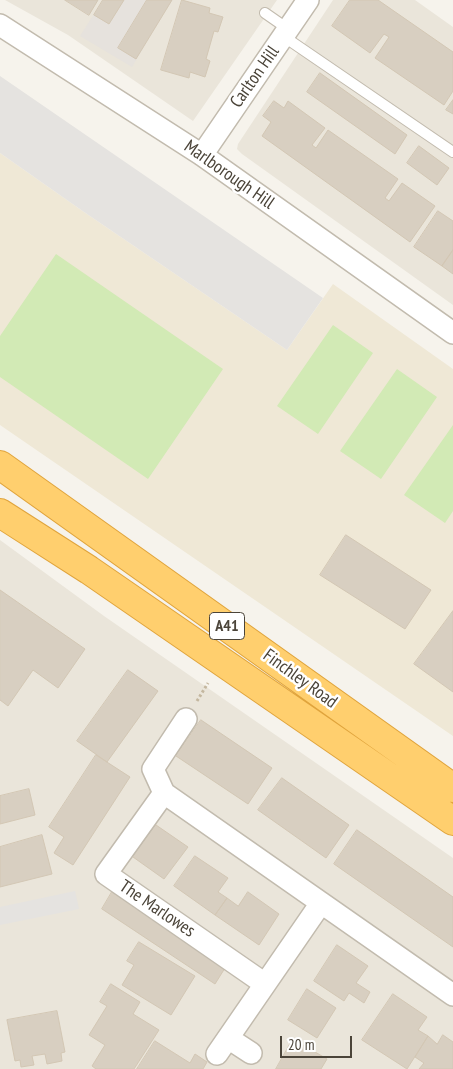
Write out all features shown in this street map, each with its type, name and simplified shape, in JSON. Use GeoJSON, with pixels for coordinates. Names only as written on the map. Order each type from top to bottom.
{"type":"FeatureCollection","features":[{"type":"Feature","properties":{"kind":"highway","name":"Finchley Road"},"geometry":{"type":"LineString","coordinates":[[0,465],[453,788]]}},
{"type":"Feature","properties":{"kind":"highway","name":"Finchley Road"},"geometry":{"type":"LineString","coordinates":[[0,513],[89,570],[453,821]]}},
{"type":"Feature","properties":{"kind":"street","name":"Carlton Hill"},"geometry":{"type":"LineString","coordinates":[[202,155],[308,0]]}},
{"type":"Feature","properties":{"kind":"street","name":"Marlborough Hill"},"geometry":{"type":"LineString","coordinates":[[0,25],[202,155],[453,333]]}},
{"type":"Feature","properties":{"kind":"street"},"geometry":{"type":"LineString","coordinates":[[186,719],[153,769],[164,793],[453,995]]}},
{"type":"Feature","properties":{"kind":"street","name":"The Marlowes"},"geometry":{"type":"LineString","coordinates":[[164,793],[106,874],[265,984]]}},
{"type":"Feature","properties":{"kind":"street"},"geometry":{"type":"LineString","coordinates":[[251,1054],[223,1046],[321,903]]}},
{"type":"Feature","properties":{"kind":"lane"},"geometry":{"type":"LineString","coordinates":[[265,12],[286,32],[453,152]]}},
{"type":"Feature","properties":{"kind":"path"},"geometry":{"type":"LineString","coordinates":[[186,719],[222,662]]}},
{"type":"Feature","properties":{"kind":"shaded area"},"geometry":{"type":"Polygon","coordinates":[[[5,0],[277,0],[193,121],[68,35],[5,0]]]}},
{"type":"Feature","properties":{"kind":"shaded area"},"geometry":{"type":"Polygon","coordinates":[[[103,0],[172,0],[132,67],[80,36],[103,0]]]}},
{"type":"Feature","properties":{"kind":"shaded area"},"geometry":{"type":"Polygon","coordinates":[[[333,0],[415,0],[453,27],[453,305],[237,149],[238,144],[333,0]]]}},
{"type":"Feature","properties":{"kind":"shaded area"},"geometry":{"type":"Polygon","coordinates":[[[0,76],[323,298],[287,350],[0,153],[0,76]]]}},
{"type":"Feature","properties":{"kind":"shaded area"},"geometry":{"type":"Polygon","coordinates":[[[0,153],[287,350],[333,284],[453,369],[453,736],[0,425],[0,153]]]}},
{"type":"Feature","properties":{"kind":"shaded area"},"geometry":{"type":"Polygon","coordinates":[[[0,540],[104,616],[453,858],[453,1069],[0,1069],[0,540]]]}},
{"type":"Feature","properties":{"kind":"shaded area"},"geometry":{"type":"Polygon","coordinates":[[[75,891],[79,909],[0,925],[0,907],[75,891]]]}},
{"type":"Feature","properties":{"kind":"green space"},"geometry":{"type":"Polygon","coordinates":[[[56,254],[223,369],[148,479],[0,377],[0,336],[56,254]]]}},
{"type":"Feature","properties":{"kind":"green space"},"geometry":{"type":"Polygon","coordinates":[[[333,325],[373,353],[318,434],[277,406],[333,325]]]}},
{"type":"Feature","properties":{"kind":"green space"},"geometry":{"type":"Polygon","coordinates":[[[397,369],[437,397],[381,479],[340,451],[397,369]]]}},
{"type":"Feature","properties":{"kind":"green space"},"geometry":{"type":"Polygon","coordinates":[[[453,425],[453,511],[445,523],[404,495],[453,425]]]}},
{"type":"Feature","properties":{"kind":"building"},"geometry":{"type":"Polygon","coordinates":[[[65,0],[98,0],[89,15],[65,0]]]}},
{"type":"Feature","properties":{"kind":"building"},"geometry":{"type":"Polygon","coordinates":[[[103,0],[124,0],[109,24],[94,15],[103,0]]]}},
{"type":"Feature","properties":{"kind":"building"},"geometry":{"type":"Polygon","coordinates":[[[147,0],[172,0],[136,59],[118,48],[147,0]]]}},
{"type":"Feature","properties":{"kind":"building"},"geometry":{"type":"Polygon","coordinates":[[[182,0],[210,8],[209,13],[223,17],[218,32],[214,31],[206,59],[210,61],[205,77],[190,72],[189,78],[161,70],[182,0]]]}},
{"type":"Feature","properties":{"kind":"building"},"geometry":{"type":"Polygon","coordinates":[[[350,0],[378,0],[453,52],[453,91],[444,105],[375,58],[389,37],[384,34],[370,53],[332,26],[350,0]]]}},
{"type":"Feature","properties":{"kind":"building"},"geometry":{"type":"Polygon","coordinates":[[[320,73],[407,135],[395,154],[307,92],[320,73]]]}},
{"type":"Feature","properties":{"kind":"building"},"geometry":{"type":"Polygon","coordinates":[[[453,100],[453,114],[446,110],[453,100]]]}},
{"type":"Feature","properties":{"kind":"building"},"geometry":{"type":"Polygon","coordinates":[[[274,101],[284,108],[288,101],[325,128],[312,145],[316,148],[328,130],[398,179],[385,198],[389,201],[402,183],[435,206],[410,242],[262,136],[271,122],[263,116],[274,101]]]}},
{"type":"Feature","properties":{"kind":"building"},"geometry":{"type":"Polygon","coordinates":[[[419,146],[449,168],[437,185],[407,163],[419,146]]]}},
{"type":"Feature","properties":{"kind":"building"},"geometry":{"type":"Polygon","coordinates":[[[438,211],[453,221],[453,250],[442,266],[414,247],[438,211]]]}},
{"type":"Feature","properties":{"kind":"building"},"geometry":{"type":"Polygon","coordinates":[[[453,250],[453,274],[442,266],[453,250]]]}},
{"type":"Feature","properties":{"kind":"building"},"geometry":{"type":"Polygon","coordinates":[[[346,535],[431,590],[405,629],[320,575],[346,535]]]}},
{"type":"Feature","properties":{"kind":"building"},"geometry":{"type":"Polygon","coordinates":[[[0,590],[85,649],[58,688],[33,670],[8,706],[0,700],[0,590]]]}},
{"type":"Feature","properties":{"kind":"building"},"geometry":{"type":"Polygon","coordinates":[[[453,611],[453,692],[414,664],[453,611]]]}},
{"type":"Feature","properties":{"kind":"building"},"geometry":{"type":"Polygon","coordinates":[[[128,670],[158,691],[107,762],[77,741],[128,670]]]}},
{"type":"Feature","properties":{"kind":"building"},"geometry":{"type":"Polygon","coordinates":[[[201,720],[272,768],[248,804],[176,756],[201,720]]]}},
{"type":"Feature","properties":{"kind":"building"},"geometry":{"type":"Polygon","coordinates":[[[96,755],[130,777],[73,865],[54,853],[64,837],[49,827],[96,755]]]}},
{"type":"Feature","properties":{"kind":"building"},"geometry":{"type":"Polygon","coordinates":[[[282,778],[349,825],[326,858],[258,810],[282,778]]]}},
{"type":"Feature","properties":{"kind":"building"},"geometry":{"type":"Polygon","coordinates":[[[29,789],[35,815],[0,824],[0,796],[29,789]]]}},
{"type":"Feature","properties":{"kind":"building"},"geometry":{"type":"Polygon","coordinates":[[[156,825],[188,847],[164,879],[133,857],[156,825]]]}},
{"type":"Feature","properties":{"kind":"building"},"geometry":{"type":"Polygon","coordinates":[[[357,830],[453,897],[453,947],[334,864],[357,830]]]}},
{"type":"Feature","properties":{"kind":"building"},"geometry":{"type":"Polygon","coordinates":[[[42,835],[52,874],[0,887],[0,847],[42,835]]]}},
{"type":"Feature","properties":{"kind":"building"},"geometry":{"type":"Polygon","coordinates":[[[195,856],[228,878],[218,892],[227,898],[215,915],[174,886],[195,856]]]}},
{"type":"Feature","properties":{"kind":"building"},"geometry":{"type":"Polygon","coordinates":[[[112,892],[225,968],[215,984],[102,909],[112,892]]]}},
{"type":"Feature","properties":{"kind":"building"},"geometry":{"type":"Polygon","coordinates":[[[248,892],[279,914],[259,945],[215,915],[227,898],[238,906],[248,892]]]}},
{"type":"Feature","properties":{"kind":"building"},"geometry":{"type":"Polygon","coordinates":[[[139,942],[195,976],[171,1015],[122,985],[134,965],[127,961],[139,942]]]}},
{"type":"Feature","properties":{"kind":"building"},"geometry":{"type":"Polygon","coordinates":[[[337,945],[368,966],[356,983],[370,992],[364,1003],[349,993],[344,1001],[314,981],[337,945]]]}},
{"type":"Feature","properties":{"kind":"building"},"geometry":{"type":"Polygon","coordinates":[[[111,984],[140,1002],[133,1014],[159,1030],[134,1069],[96,1069],[92,1066],[105,1045],[89,1035],[107,1006],[100,1002],[111,984]]]}},
{"type":"Feature","properties":{"kind":"building"},"geometry":{"type":"Polygon","coordinates":[[[307,989],[336,1008],[317,1038],[288,1020],[307,989]]]}},
{"type":"Feature","properties":{"kind":"building"},"geometry":{"type":"Polygon","coordinates":[[[393,994],[427,1017],[418,1030],[428,1036],[407,1069],[362,1040],[393,994]]]}},
{"type":"Feature","properties":{"kind":"building"},"geometry":{"type":"Polygon","coordinates":[[[57,1011],[65,1052],[61,1053],[62,1061],[47,1064],[45,1054],[32,1056],[34,1065],[21,1067],[20,1060],[15,1061],[7,1020],[57,1011]]]}},
{"type":"Feature","properties":{"kind":"building"},"geometry":{"type":"Polygon","coordinates":[[[443,1035],[453,1042],[453,1069],[419,1069],[424,1063],[415,1057],[428,1036],[437,1044],[443,1035]]]}},
{"type":"Feature","properties":{"kind":"building"},"geometry":{"type":"Polygon","coordinates":[[[293,1039],[327,1059],[321,1069],[276,1069],[293,1039]]]}},
{"type":"Feature","properties":{"kind":"building"},"geometry":{"type":"Polygon","coordinates":[[[155,1041],[190,1063],[195,1054],[207,1062],[203,1069],[137,1069],[155,1041]]]}}]}
